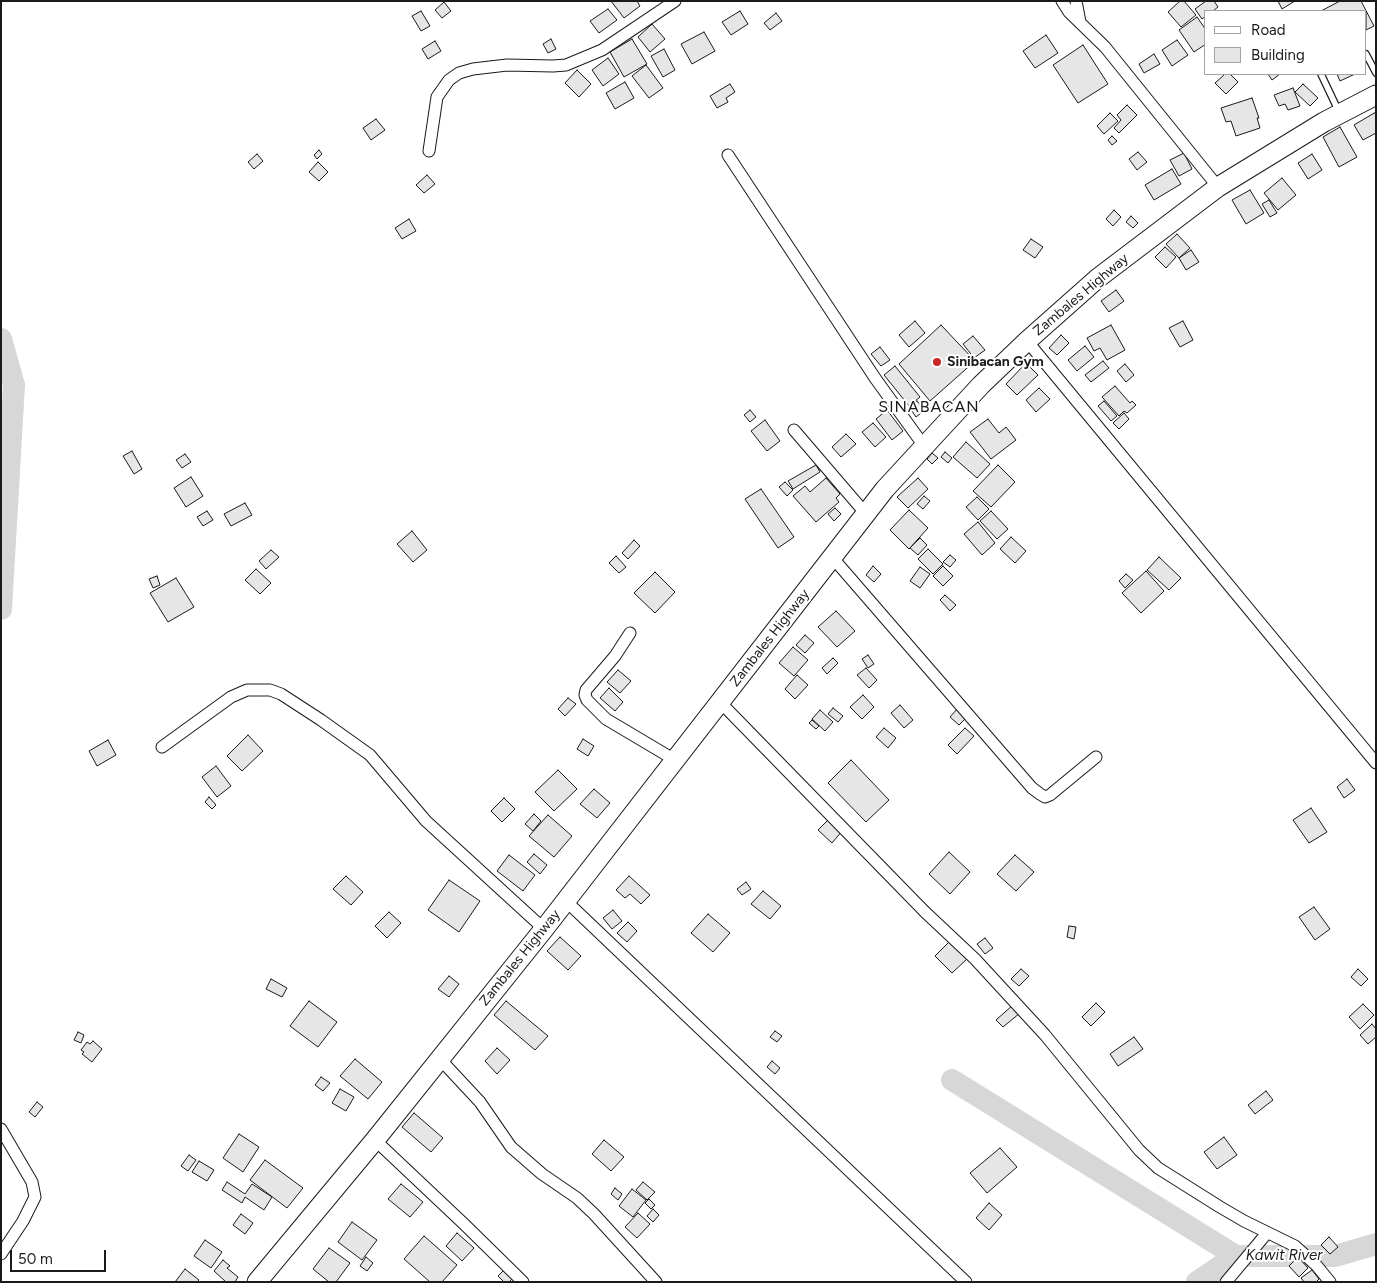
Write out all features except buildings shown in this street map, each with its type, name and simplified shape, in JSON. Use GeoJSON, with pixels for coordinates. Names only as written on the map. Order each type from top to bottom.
{"type":"FeatureCollection","features":[{"type":"Feature","properties":{"kind":"main road","name":"Zambales Highway"},"geometry":{"type":"LineString","coordinates":[[258,1282],[375,1140],[544,929],[885,489],[981,385],[1098,278],[1218,187],[1340,114],[1376,95]]}},
{"type":"Feature","properties":{"kind":"street"},"geometry":{"type":"LineString","coordinates":[[429,152],[437,97],[449,80],[459,73],[473,69],[508,65],[566,65],[602,50],[675,1]]}},
{"type":"Feature","properties":{"kind":"street"},"geometry":{"type":"LineString","coordinates":[[1062,1],[1105,47],[1218,187]]}},
{"type":"Feature","properties":{"kind":"street"},"geometry":{"type":"LineString","coordinates":[[1076,1],[1080,22]]}},
{"type":"Feature","properties":{"kind":"street"},"geometry":{"type":"LineString","coordinates":[[728,155],[875,378],[924,446]]}},
{"type":"Feature","properties":{"kind":"street"},"geometry":{"type":"LineString","coordinates":[[1027,341],[1376,763]]}},
{"type":"Feature","properties":{"kind":"street"},"geometry":{"type":"LineString","coordinates":[[794,430],[866,514]]}},
{"type":"Feature","properties":{"kind":"street"},"geometry":{"type":"LineString","coordinates":[[832,557],[1032,788],[1045,797],[1050,795],[1096,757]]}},
{"type":"Feature","properties":{"kind":"street"},"geometry":{"type":"LineString","coordinates":[[630,633],[615,656],[586,690],[587,700],[606,719],[675,760]]}},
{"type":"Feature","properties":{"kind":"street"},"geometry":{"type":"LineString","coordinates":[[162,747],[231,697],[247,690],[270,690],[281,694],[321,720],[370,756],[426,821],[544,929]]}},
{"type":"Feature","properties":{"kind":"street"},"geometry":{"type":"LineString","coordinates":[[720,702],[925,912],[975,959],[1045,1035],[1139,1150],[1158,1168],[1244,1221],[1295,1246],[1317,1266],[1330,1282]]}},
{"type":"Feature","properties":{"kind":"street"},"geometry":{"type":"LineString","coordinates":[[566,901],[966,1282]]}},
{"type":"Feature","properties":{"kind":"street"},"geometry":{"type":"LineString","coordinates":[[439,1058],[480,1102],[512,1147],[542,1174],[594,1214],[656,1282]]}},
{"type":"Feature","properties":{"kind":"street"},"geometry":{"type":"LineString","coordinates":[[1,1129],[32,1182],[34,1197],[23,1222],[1,1254]]}},
{"type":"Feature","properties":{"kind":"street"},"geometry":{"type":"LineString","coordinates":[[375,1140],[523,1282]]}},
{"type":"Feature","properties":{"kind":"street"},"geometry":{"type":"LineString","coordinates":[[1226,1282],[1267,1233]]}},
{"type":"Feature","properties":{"kind":"lane"},"geometry":{"type":"LineString","coordinates":[[1367,56],[1376,73]]}},
{"type":"Feature","properties":{"kind":"lane"},"geometry":{"type":"LineString","coordinates":[[1321,75],[1340,114]]}},
{"type":"Feature","properties":{"kind":"waterway"},"geometry":{"type":"LineString","coordinates":[[1,339],[14,385],[1,609]]}},
{"type":"Feature","properties":{"kind":"waterway"},"geometry":{"type":"LineString","coordinates":[[952,1080],[1236,1256]]}},
{"type":"Feature","properties":{"kind":"waterway","name":"Kawit River"},"geometry":{"type":"LineString","coordinates":[[1197,1282],[1236,1256],[1335,1256],[1376,1244]]}},
{"type":"Feature","properties":{"kind":"place","name":"Sinibacan Gym"},"geometry":{"type":"Point","coordinates":[937,362]}},
{"type":"Feature","properties":{"kind":"district","name":"SINABACAN"},"geometry":{"type":"Point","coordinates":[929,407]}}]}
